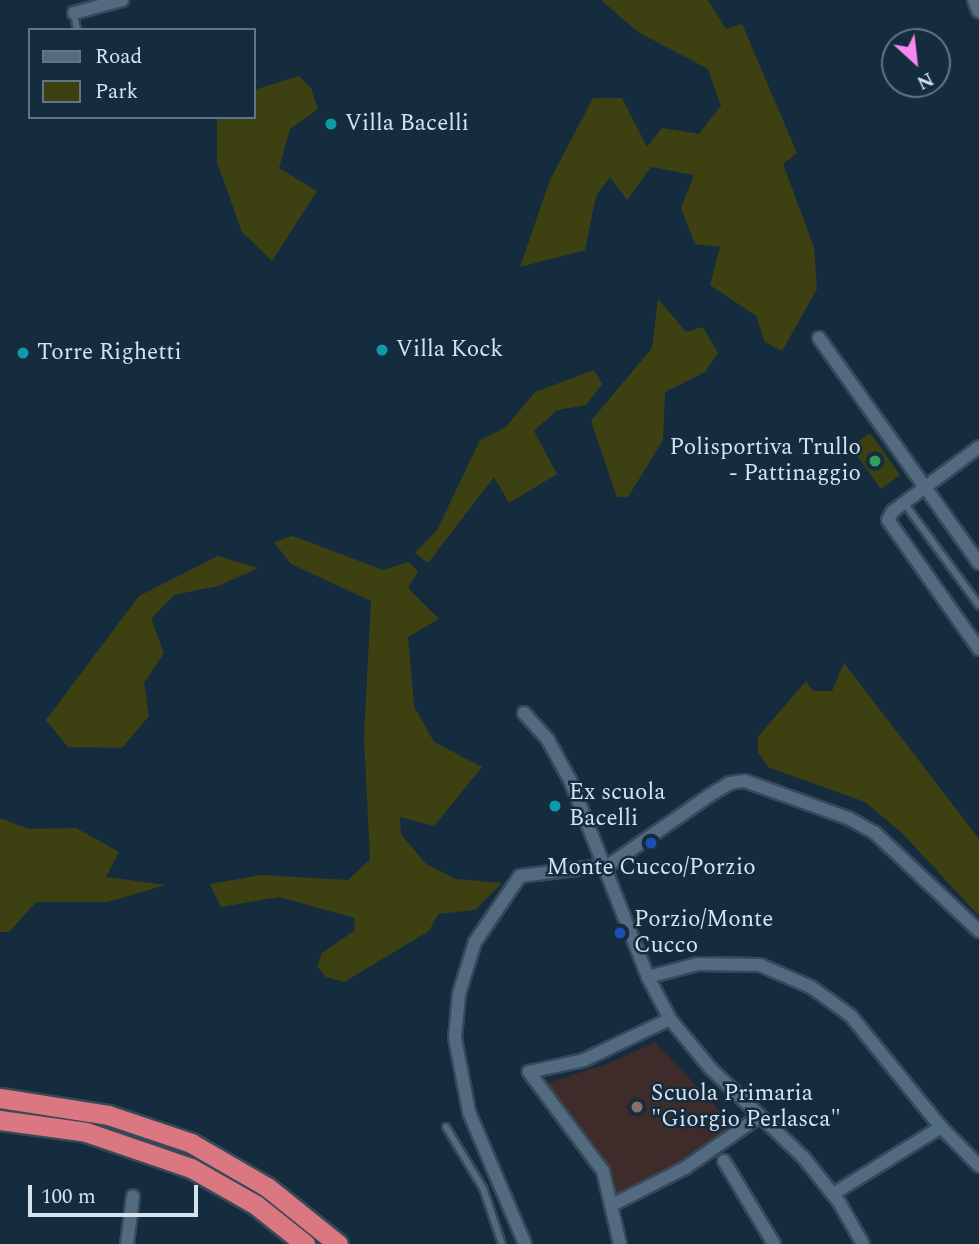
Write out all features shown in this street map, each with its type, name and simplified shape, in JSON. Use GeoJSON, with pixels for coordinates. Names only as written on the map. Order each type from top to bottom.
{"type":"FeatureCollection","features":[{"type":"Feature","properties":{"kind":"highway"},"geometry":{"type":"LineString","coordinates":[[0,1098],[95,1112],[191,1143],[267,1187],[338,1244]]}},
{"type":"Feature","properties":{"kind":"highway"},"geometry":{"type":"LineString","coordinates":[[0,1120],[86,1132],[191,1168],[256,1205],[305,1244]]}},
{"type":"Feature","properties":{"kind":"street"},"geometry":{"type":"LineString","coordinates":[[74,13],[122,0]]}},
{"type":"Feature","properties":{"kind":"street"},"geometry":{"type":"LineString","coordinates":[[975,0],[979,10]]}},
{"type":"Feature","properties":{"kind":"street"},"geometry":{"type":"LineString","coordinates":[[819,338],[979,563]]}},
{"type":"Feature","properties":{"kind":"street"},"geometry":{"type":"LineString","coordinates":[[979,447],[891,513],[888,525],[979,649]]}},
{"type":"Feature","properties":{"kind":"street"},"geometry":{"type":"LineString","coordinates":[[524,713],[556,752],[588,818],[648,977],[670,1019],[711,1069],[760,1116],[833,1194],[863,1244]]}},
{"type":"Feature","properties":{"kind":"street"},"geometry":{"type":"LineString","coordinates":[[525,1244],[487,1162],[461,1085],[456,1038],[459,994],[480,930],[518,878],[605,867],[718,790],[745,781],[876,833],[979,932]]}},
{"type":"Feature","properties":{"kind":"street"},"geometry":{"type":"LineString","coordinates":[[648,977],[698,964],[760,965],[811,988],[851,1016],[941,1127],[979,1166]]}},
{"type":"Feature","properties":{"kind":"street"},"geometry":{"type":"LineString","coordinates":[[620,1244],[614,1204],[603,1171],[529,1072],[584,1060],[670,1019]]}},
{"type":"Feature","properties":{"kind":"street"},"geometry":{"type":"LineString","coordinates":[[614,1204],[685,1168],[760,1116]]}},
{"type":"Feature","properties":{"kind":"street"},"geometry":{"type":"LineString","coordinates":[[833,1194],[941,1127]]}},
{"type":"Feature","properties":{"kind":"street"},"geometry":{"type":"LineString","coordinates":[[724,1161],[774,1244]]}},
{"type":"Feature","properties":{"kind":"street"},"geometry":{"type":"LineString","coordinates":[[127,1244],[133,1196]]}},
{"type":"Feature","properties":{"kind":"lane"},"geometry":{"type":"LineString","coordinates":[[74,13],[77,28]]}},
{"type":"Feature","properties":{"kind":"lane"},"geometry":{"type":"LineString","coordinates":[[904,503],[979,606]]}},
{"type":"Feature","properties":{"kind":"lane"},"geometry":{"type":"LineString","coordinates":[[446,1127],[483,1188],[502,1244]]}},
{"type":"Feature","properties":{"kind":"shaded area","name":"Scuola Primaria \"Giorgio Perlasca\""},"geometry":{"type":"Polygon","coordinates":[[[655,1042],[733,1125],[644,1185],[617,1197],[605,1163],[545,1084],[612,1062],[655,1042]]]}},
{"type":"Feature","properties":{"kind":"green space"},"geometry":{"type":"Polygon","coordinates":[[[601,0],[708,0],[726,29],[742,24],[797,153],[783,164],[814,247],[817,289],[782,351],[765,342],[756,316],[710,285],[720,247],[695,244],[681,208],[694,175],[651,167],[627,200],[610,177],[596,196],[585,250],[520,267],[550,180],[593,98],[622,98],[647,147],[662,128],[699,134],[721,106],[708,69],[638,32],[601,0]]]}},
{"type":"Feature","properties":{"kind":"green space"},"geometry":{"type":"Polygon","coordinates":[[[299,76],[311,88],[318,109],[290,129],[279,168],[317,191],[272,261],[242,232],[217,162],[217,119],[256,119],[256,89],[299,76]]]}},
{"type":"Feature","properties":{"kind":"green space"},"geometry":{"type":"Polygon","coordinates":[[[658,299],[686,332],[703,327],[718,353],[705,372],[665,392],[663,440],[628,497],[617,497],[591,421],[652,348],[658,299]]]}},
{"type":"Feature","properties":{"kind":"green space"},"geometry":{"type":"Polygon","coordinates":[[[594,370],[602,384],[586,405],[557,410],[534,431],[557,474],[509,503],[494,477],[428,563],[415,553],[437,530],[480,440],[505,428],[535,392],[594,370]]]}},
{"type":"Feature","properties":{"kind":"green space","name":"Polisportiva Trullo - Pattinaggio"},"geometry":{"type":"Polygon","coordinates":[[[870,433],[900,475],[881,489],[851,447],[870,433]]]}},
{"type":"Feature","properties":{"kind":"green space"},"geometry":{"type":"Polygon","coordinates":[[[293,536],[383,570],[408,562],[418,571],[408,588],[439,619],[408,637],[414,706],[434,742],[482,767],[434,826],[400,817],[401,834],[426,864],[456,879],[502,883],[475,910],[438,914],[429,931],[344,982],[326,977],[317,966],[322,953],[354,931],[355,918],[279,897],[221,907],[210,884],[261,875],[348,880],[370,859],[364,737],[371,601],[291,564],[274,542],[293,536]]]}},
{"type":"Feature","properties":{"kind":"green space"},"geometry":{"type":"Polygon","coordinates":[[[218,556],[258,568],[218,586],[174,595],[151,619],[164,653],[144,683],[149,716],[122,748],[68,747],[46,720],[139,596],[218,556]]]}},
{"type":"Feature","properties":{"kind":"green space"},"geometry":{"type":"Polygon","coordinates":[[[844,663],[979,839],[979,916],[901,832],[865,802],[768,767],[758,752],[758,737],[806,681],[813,691],[832,691],[844,663]]]}},
{"type":"Feature","properties":{"kind":"green space"},"geometry":{"type":"Polygon","coordinates":[[[0,818],[29,829],[76,828],[119,852],[106,877],[166,885],[107,902],[36,902],[9,932],[0,932],[0,818]]]}},
{"type":"Feature","properties":{"kind":"place","name":"Villa Bacelli"},"geometry":{"type":"Point","coordinates":[331,124]}},
{"type":"Feature","properties":{"kind":"place","name":"Villa Kock"},"geometry":{"type":"Point","coordinates":[382,350]}},
{"type":"Feature","properties":{"kind":"place","name":"Torre Righetti"},"geometry":{"type":"Point","coordinates":[23,353]}},
{"type":"Feature","properties":{"kind":"place","name":"Polisportiva Trullo - Pattinaggio"},"geometry":{"type":"Point","coordinates":[875,461]}},
{"type":"Feature","properties":{"kind":"place","name":"Ex scuola Bacelli"},"geometry":{"type":"Point","coordinates":[555,806]}},
{"type":"Feature","properties":{"kind":"place","name":"Monte Cucco/Porzio"},"geometry":{"type":"Point","coordinates":[651,843]}},
{"type":"Feature","properties":{"kind":"place","name":"Porzio/Monte Cucco"},"geometry":{"type":"Point","coordinates":[620,933]}},
{"type":"Feature","properties":{"kind":"place","name":"Scuola Primaria \"Giorgio Perlasca\""},"geometry":{"type":"Point","coordinates":[637,1107]}}]}
